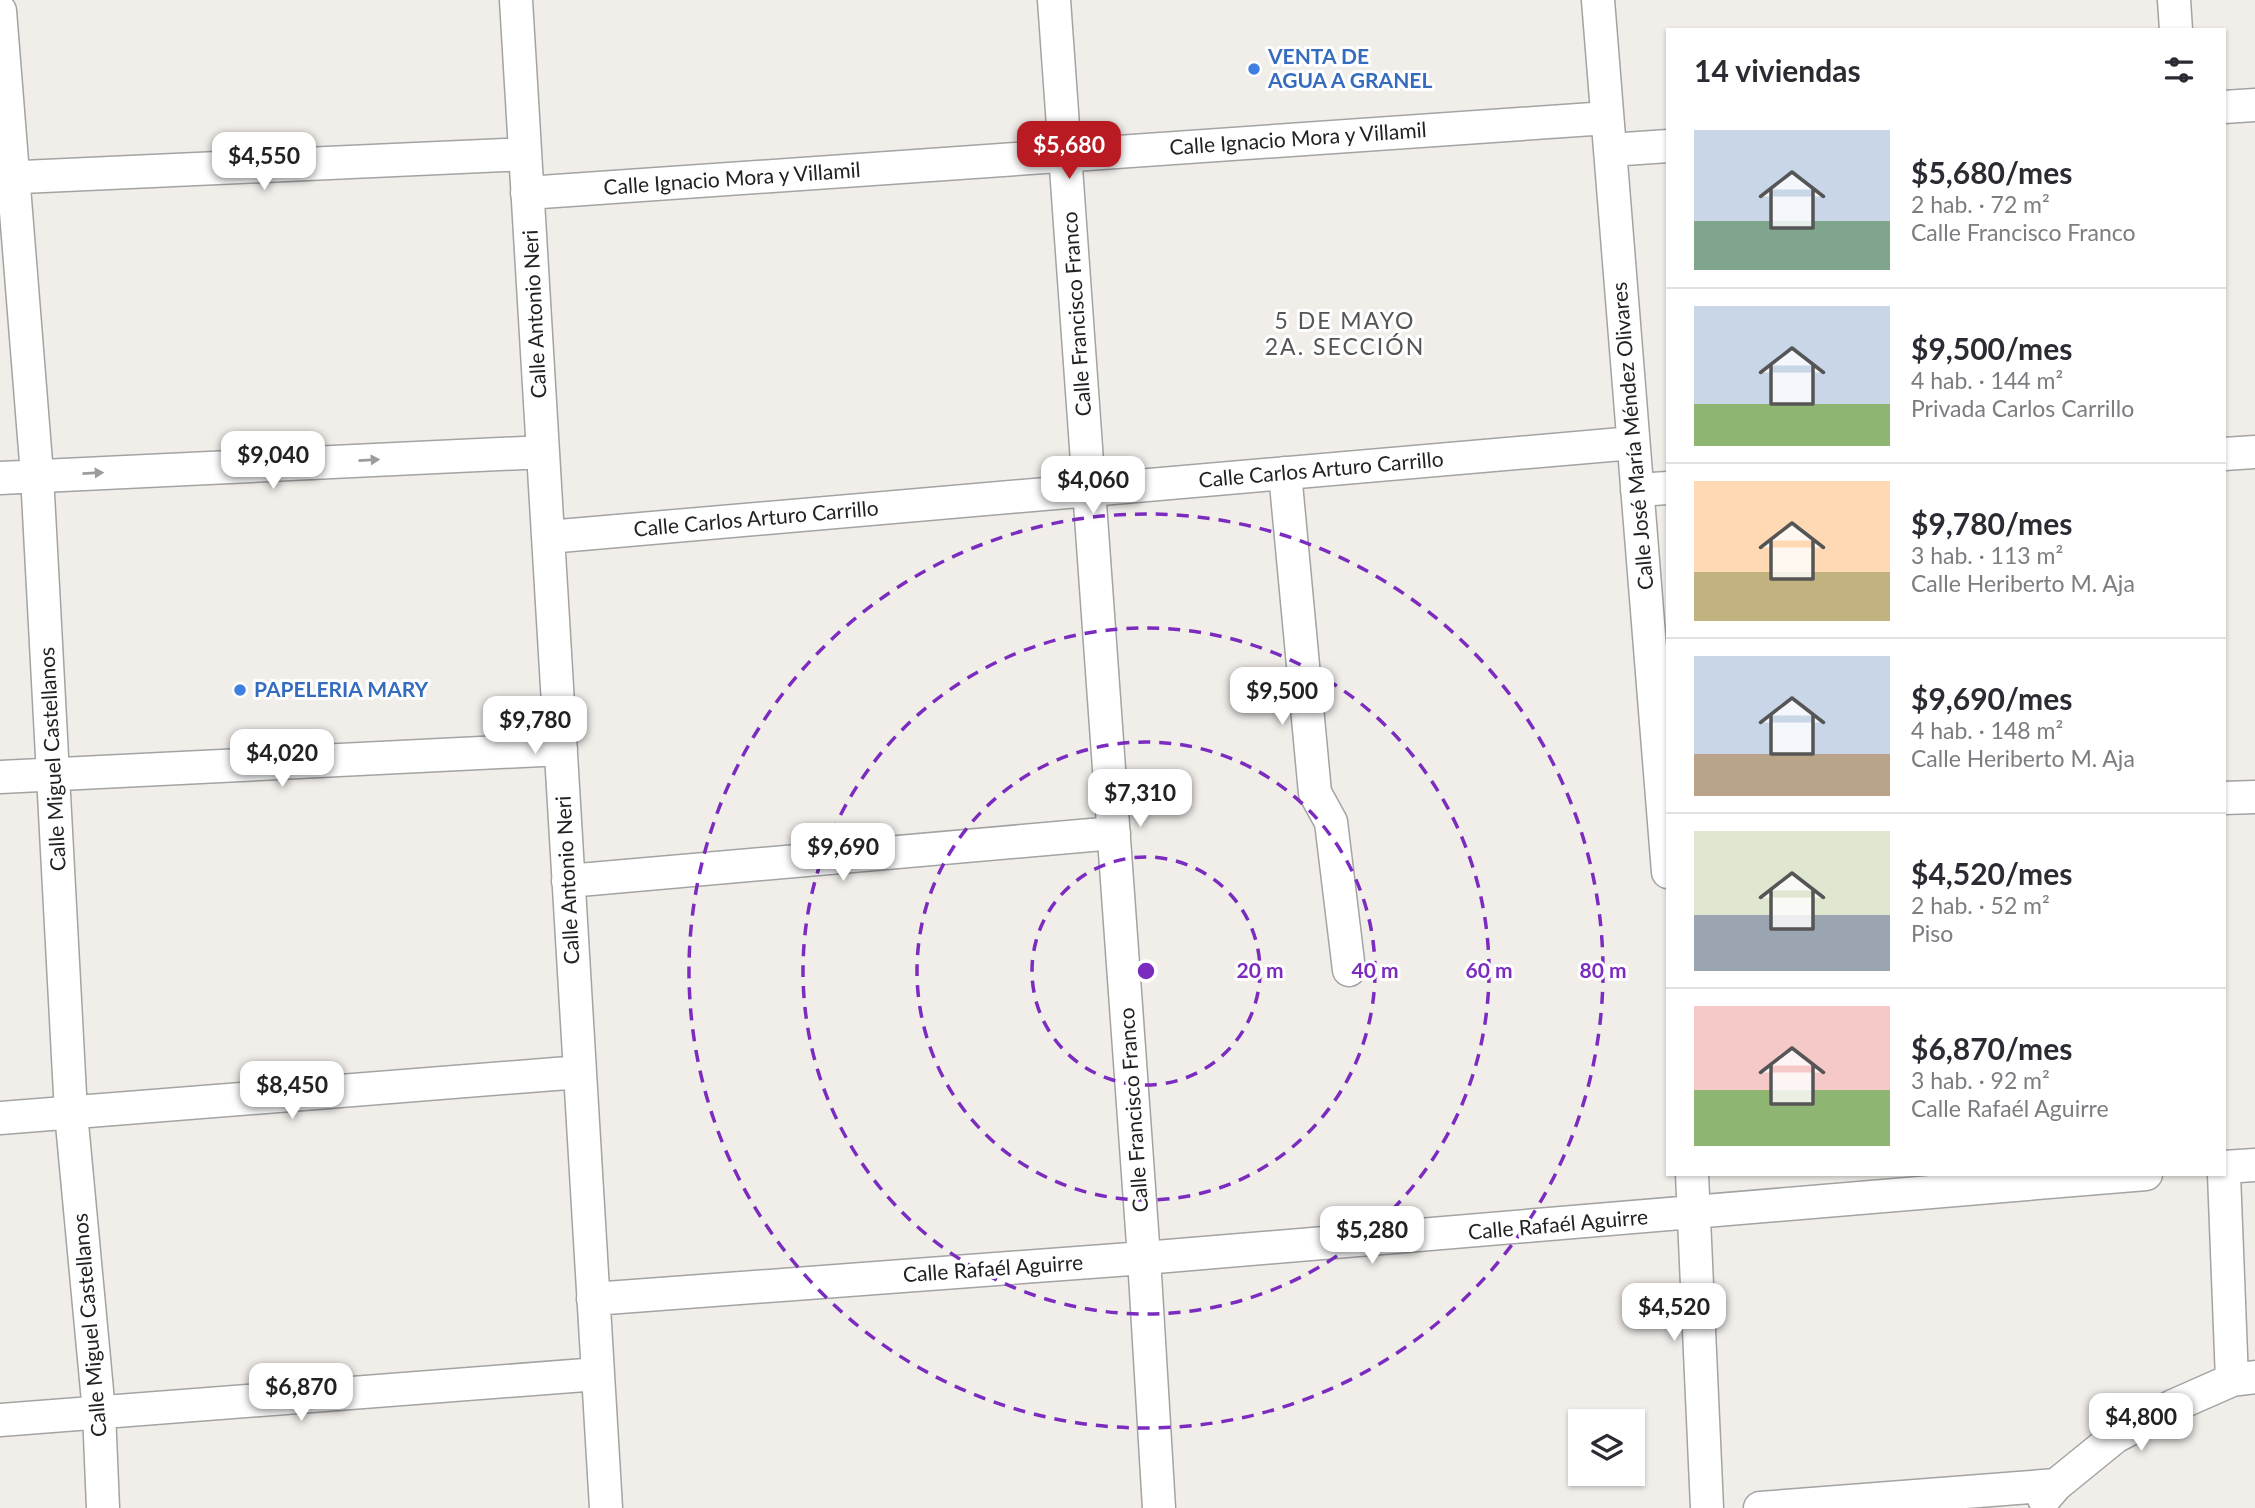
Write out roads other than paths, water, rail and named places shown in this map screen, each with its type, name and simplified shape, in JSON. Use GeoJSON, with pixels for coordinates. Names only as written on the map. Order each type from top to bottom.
{"type":"FeatureCollection","features":[{"type":"Feature","properties":{"kind":"street","name":"Calle Antonio Neri"},"geometry":{"type":"LineString","coordinates":[[516,0],[606,1508]]}},
{"type":"Feature","properties":{"kind":"street","name":"Calle Francisco Franco"},"geometry":{"type":"LineString","coordinates":[[1054,0],[1091,490],[1159,1508]]}},
{"type":"Feature","properties":{"kind":"street","name":"Calle José María Méndez Olivares"},"geometry":{"type":"LineString","coordinates":[[1598,0],[1633,443],[1653,489],[1666,834]]}},
{"type":"Feature","properties":{"kind":"street"},"geometry":{"type":"LineString","coordinates":[[2174,0],[2176,28]]}},
{"type":"Feature","properties":{"kind":"street","name":"Calle Miguel Castellanos"},"geometry":{"type":"LineString","coordinates":[[0,11],[6,177],[37,475],[71,1113],[99,1412],[103,1508]]}},
{"type":"Feature","properties":{"kind":"street"},"geometry":{"type":"LineString","coordinates":[[2226,107],[2255,105]]}},
{"type":"Feature","properties":{"kind":"street","name":"Calle Ignacio Mora y Villamil"},"geometry":{"type":"LineString","coordinates":[[527,193],[1607,118]]}},
{"type":"Feature","properties":{"kind":"street"},"geometry":{"type":"LineString","coordinates":[[1610,150],[1666,146]]}},
{"type":"Feature","properties":{"kind":"street"},"geometry":{"type":"LineString","coordinates":[[6,177],[525,153]]}},
{"type":"Feature","properties":{"kind":"street","name":"Calle Carlos Arturo Carrillo"},"geometry":{"type":"LineString","coordinates":[[548,537],[1633,443]]}},
{"type":"Feature","properties":{"kind":"street"},"geometry":{"type":"LineString","coordinates":[[0,478],[543,452]]}},
{"type":"Feature","properties":{"kind":"street"},"geometry":{"type":"LineString","coordinates":[[2226,454],[2255,452]]}},
{"type":"Feature","properties":{"kind":"street"},"geometry":{"type":"LineString","coordinates":[[1285,473],[1315,793],[1331,822],[1349,970]]}},
{"type":"Feature","properties":{"kind":"street"},"geometry":{"type":"LineString","coordinates":[[0,778],[561,749]]}},
{"type":"Feature","properties":{"kind":"street"},"geometry":{"type":"LineString","coordinates":[[2226,799],[2255,797]]}},
{"type":"Feature","properties":{"kind":"street"},"geometry":{"type":"LineString","coordinates":[[568,881],[1114,833]]}},
{"type":"Feature","properties":{"kind":"street"},"geometry":{"type":"LineString","coordinates":[[0,1118],[580,1072]]}},
{"type":"Feature","properties":{"kind":"street"},"geometry":{"type":"LineString","coordinates":[[2226,1167],[2255,1165]]}},
{"type":"Feature","properties":{"kind":"street"},"geometry":{"type":"LineString","coordinates":[[1692,1176],[1707,1508]]}},
{"type":"Feature","properties":{"kind":"street","name":"Calle Rafaél Aguirre"},"geometry":{"type":"LineString","coordinates":[[593,1299],[1144,1258],[2123,1176]]}},
{"type":"Feature","properties":{"kind":"street"},"geometry":{"type":"LineString","coordinates":[[2036,1508],[2056,1485],[2115,1437],[2173,1406],[2243,1379],[2224,1176]]}},
{"type":"Feature","properties":{"kind":"street"},"geometry":{"type":"LineString","coordinates":[[0,1419],[598,1374]]}},
{"type":"Feature","properties":{"kind":"street"},"geometry":{"type":"LineString","coordinates":[[1760,1508],[2056,1485]]}},
{"type":"Feature","properties":{"kind":"place","name":"VENTA DE AGUA A GRANEL"},"geometry":{"type":"Point","coordinates":[1254,69]}},
{"type":"Feature","properties":{"kind":"place","name":"PAPELERIA MARY"},"geometry":{"type":"Point","coordinates":[240,690]}},
{"type":"Feature","properties":{"kind":"district","name":"5 DE MAYO 2A. SECCIÓN"},"geometry":{"type":"Point","coordinates":[1345,334]}}]}
